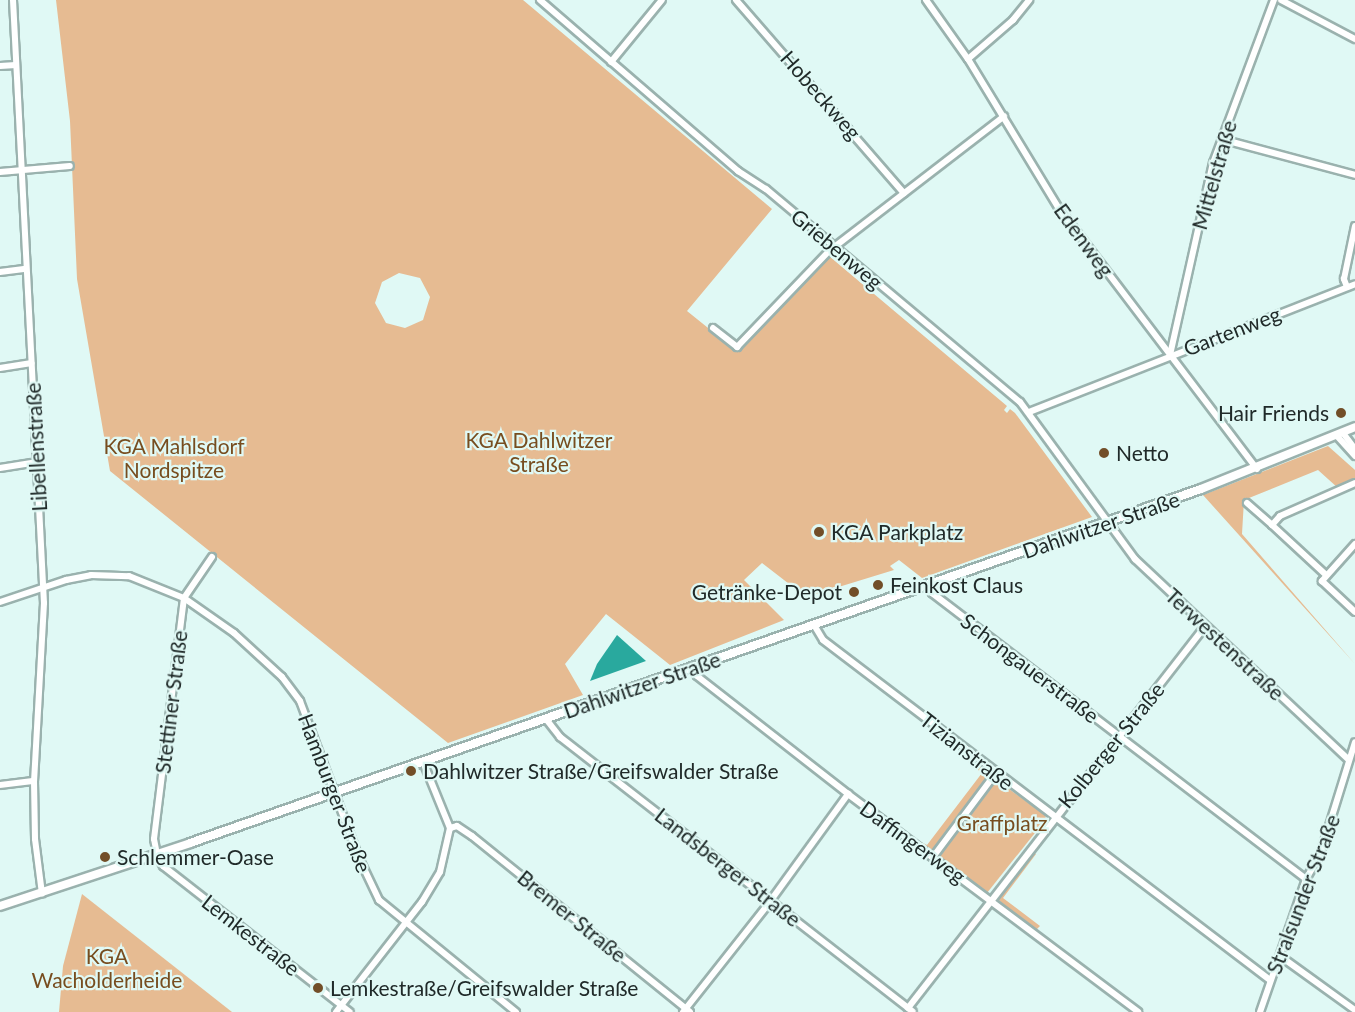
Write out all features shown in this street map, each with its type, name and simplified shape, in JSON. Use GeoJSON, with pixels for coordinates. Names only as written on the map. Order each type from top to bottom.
{"type":"FeatureCollection","features":[{"type":"Feature","properties":{"kind":"main road","name":"Dahlwitzer Straße"},"geometry":{"type":"LineString","coordinates":[[0,906],[157,855],[1110,522],[1257,470],[1355,427]]}},
{"type":"Feature","properties":{"kind":"street","name":"Libellenstraße"},"geometry":{"type":"LineString","coordinates":[[13,0],[43,586],[42,683],[34,780],[35,839],[42,894]]}},
{"type":"Feature","properties":{"kind":"street","name":"Griebenweg"},"geometry":{"type":"LineString","coordinates":[[540,0],[738,171],[835,248],[1029,412],[1110,522]]}},
{"type":"Feature","properties":{"kind":"street"},"geometry":{"type":"LineString","coordinates":[[611,62],[662,0]]}},
{"type":"Feature","properties":{"kind":"street","name":"Hobeckweg"},"geometry":{"type":"LineString","coordinates":[[736,0],[904,193]]}},
{"type":"Feature","properties":{"kind":"street","name":"Edenweg"},"geometry":{"type":"LineString","coordinates":[[926,0],[969,59],[1058,207],[1257,470]]}},
{"type":"Feature","properties":{"kind":"street"},"geometry":{"type":"LineString","coordinates":[[969,59],[1013,20],[1029,0]]}},
{"type":"Feature","properties":{"kind":"street","name":"Mittelstraße"},"geometry":{"type":"LineString","coordinates":[[1170,355],[1206,188],[1221,139],[1274,0]]}},
{"type":"Feature","properties":{"kind":"street"},"geometry":{"type":"LineString","coordinates":[[1281,0],[1355,39]]}},
{"type":"Feature","properties":{"kind":"street"},"geometry":{"type":"LineString","coordinates":[[0,66],[16,65]]}},
{"type":"Feature","properties":{"kind":"street"},"geometry":{"type":"LineString","coordinates":[[713,328],[737,347],[835,248],[1004,116]]}},
{"type":"Feature","properties":{"kind":"street"},"geometry":{"type":"LineString","coordinates":[[1221,139],[1355,175]]}},
{"type":"Feature","properties":{"kind":"street"},"geometry":{"type":"LineString","coordinates":[[0,172],[70,166]]}},
{"type":"Feature","properties":{"kind":"street"},"geometry":{"type":"LineString","coordinates":[[1347,287],[1344,279],[1355,226]]}},
{"type":"Feature","properties":{"kind":"street"},"geometry":{"type":"LineString","coordinates":[[0,272],[27,269]]}},
{"type":"Feature","properties":{"kind":"street","name":"Gartenweg"},"geometry":{"type":"LineString","coordinates":[[1029,412],[1355,284]]}},
{"type":"Feature","properties":{"kind":"street"},"geometry":{"type":"LineString","coordinates":[[0,368],[32,363]]}},
{"type":"Feature","properties":{"kind":"street"},"geometry":{"type":"LineString","coordinates":[[1340,434],[1355,449]]}},
{"type":"Feature","properties":{"kind":"street"},"geometry":{"type":"LineString","coordinates":[[1340,434],[1355,456]]}},
{"type":"Feature","properties":{"kind":"street"},"geometry":{"type":"LineString","coordinates":[[0,468],[38,462]]}},
{"type":"Feature","properties":{"kind":"street"},"geometry":{"type":"LineString","coordinates":[[1272,525],[1280,516],[1355,483]]}},
{"type":"Feature","properties":{"kind":"street"},"geometry":{"type":"LineString","coordinates":[[1247,503],[1325,574]]}},
{"type":"Feature","properties":{"kind":"street","name":"Terwestenstraße"},"geometry":{"type":"LineString","coordinates":[[1110,522],[1135,559],[1348,759]]}},
{"type":"Feature","properties":{"kind":"street"},"geometry":{"type":"LineString","coordinates":[[1355,544],[1325,574],[1324,585],[1355,612]]}},
{"type":"Feature","properties":{"kind":"street","name":"Stettiner Straße"},"geometry":{"type":"LineString","coordinates":[[157,855],[154,840],[184,598],[212,557]]}},
{"type":"Feature","properties":{"kind":"street","name":"Hamburger Straße"},"geometry":{"type":"LineString","coordinates":[[0,602],[43,586],[91,575],[114,574],[149,581],[184,598],[234,633],[282,677],[312,723],[369,881],[386,909],[516,1012]]}},
{"type":"Feature","properties":{"kind":"street","name":"Schongauerstraße"},"geometry":{"type":"LineString","coordinates":[[928,585],[932,593],[1306,879]]}},
{"type":"Feature","properties":{"kind":"street","name":"Tizianstraße"},"geometry":{"type":"LineString","coordinates":[[814,625],[823,640],[995,774],[1270,980]]}},
{"type":"Feature","properties":{"kind":"street","name":"Kolberger Straße"},"geometry":{"type":"LineString","coordinates":[[911,1010],[990,898],[1205,626]]}},
{"type":"Feature","properties":{"kind":"street","name":"Daffingerweg"},"geometry":{"type":"LineString","coordinates":[[694,667],[697,676],[848,794],[990,898],[1138,1012]]}},
{"type":"Feature","properties":{"kind":"street","name":"Landsberger Straße"},"geometry":{"type":"LineString","coordinates":[[546,719],[560,737],[911,1010]]}},
{"type":"Feature","properties":{"kind":"street","name":"Stralsunder Straße"},"geometry":{"type":"LineString","coordinates":[[1260,1012],[1306,879],[1320,855],[1355,742]]}},
{"type":"Feature","properties":{"kind":"street"},"geometry":{"type":"LineString","coordinates":[[336,1012],[435,883],[450,828],[423,762]]}},
{"type":"Feature","properties":{"kind":"street"},"geometry":{"type":"LineString","coordinates":[[933,857],[995,774]]}},
{"type":"Feature","properties":{"kind":"street"},"geometry":{"type":"LineString","coordinates":[[0,785],[34,780]]}},
{"type":"Feature","properties":{"kind":"street"},"geometry":{"type":"LineString","coordinates":[[686,1011],[848,794]]}},
{"type":"Feature","properties":{"kind":"street","name":"Bremer Straße"},"geometry":{"type":"LineString","coordinates":[[450,828],[456,826],[472,836],[686,1011]]}},
{"type":"Feature","properties":{"kind":"street","name":"Lemkestraße"},"geometry":{"type":"LineString","coordinates":[[157,855],[163,866],[350,1012]]}},
{"type":"Feature","properties":{"kind":"street"},"geometry":{"type":"LineString","coordinates":[[1280,956],[1355,1010]]}},
{"type":"Feature","properties":{"kind":"green space","name":"KGA Dahlwitzer Straße"},"geometry":{"type":"Polygon","coordinates":[[[56,0],[523,0],[772,209],[687,311],[738,352],[829,256],[1007,406],[1004,410],[1007,413],[1010,409],[1015,413],[1092,517],[922,578],[899,560],[890,566],[894,570],[806,597],[762,563],[744,580],[784,620],[670,665],[606,614],[565,664],[583,695],[448,743],[110,471],[77,279],[70,121],[56,0]],[[399,273],[382,282],[375,303],[386,323],[405,328],[423,320],[430,297],[420,278],[399,273]]]}},
{"type":"Feature","properties":{"kind":"green space"},"geometry":{"type":"Polygon","coordinates":[[[1328,446],[1355,470],[1355,481],[1338,488],[1318,470],[1244,500],[1242,534],[1355,664],[1203,495],[1328,446]]]}},
{"type":"Feature","properties":{"kind":"green space"},"geometry":{"type":"Polygon","coordinates":[[[966,753],[991,776],[932,853],[909,836],[927,845],[982,773],[962,757],[966,753]]]}},
{"type":"Feature","properties":{"kind":"green space","name":"Graffplatz"},"geometry":{"type":"Polygon","coordinates":[[[995,779],[1045,815],[1046,819],[987,893],[938,857],[995,779]]]}},
{"type":"Feature","properties":{"kind":"green space"},"geometry":{"type":"Polygon","coordinates":[[[1031,851],[1036,854],[1003,898],[1040,926],[1036,930],[996,898],[1031,851]]]}},
{"type":"Feature","properties":{"kind":"green space","name":"KGA Wacholderheide"},"geometry":{"type":"Polygon","coordinates":[[[82,894],[232,1012],[59,1012],[63,966],[82,894]]]}},
{"type":"Feature","properties":{"kind":"water"},"geometry":{"type":"Polygon","coordinates":[[[617,635],[646,661],[590,681],[597,664],[617,635]]]}},
{"type":"Feature","properties":{"kind":"place","name":"Hair Friends"},"geometry":{"type":"Point","coordinates":[1341,413]}},
{"type":"Feature","properties":{"kind":"place","name":"Netto"},"geometry":{"type":"Point","coordinates":[1104,453]}},
{"type":"Feature","properties":{"kind":"place","name":"KGA Parkplatz"},"geometry":{"type":"Point","coordinates":[819,532]}},
{"type":"Feature","properties":{"kind":"place","name":"Feinkost Claus"},"geometry":{"type":"Point","coordinates":[878,585]}},
{"type":"Feature","properties":{"kind":"place","name":"Getränke-Depot"},"geometry":{"type":"Point","coordinates":[854,592]}},
{"type":"Feature","properties":{"kind":"place","name":"Dahlwitzer Straße/Greifswalder Straße"},"geometry":{"type":"Point","coordinates":[411,771]}},
{"type":"Feature","properties":{"kind":"place","name":"Schlemmer-Oase"},"geometry":{"type":"Point","coordinates":[105,857]}},
{"type":"Feature","properties":{"kind":"place","name":"Lemkestraße/Greifswalder Straße"},"geometry":{"type":"Point","coordinates":[318,988]}},
{"type":"Feature","properties":{"kind":"park label","name":"KGA Mahlsdorf Nordspitze"},"geometry":{"type":"Point","coordinates":[174,458]}}]}
